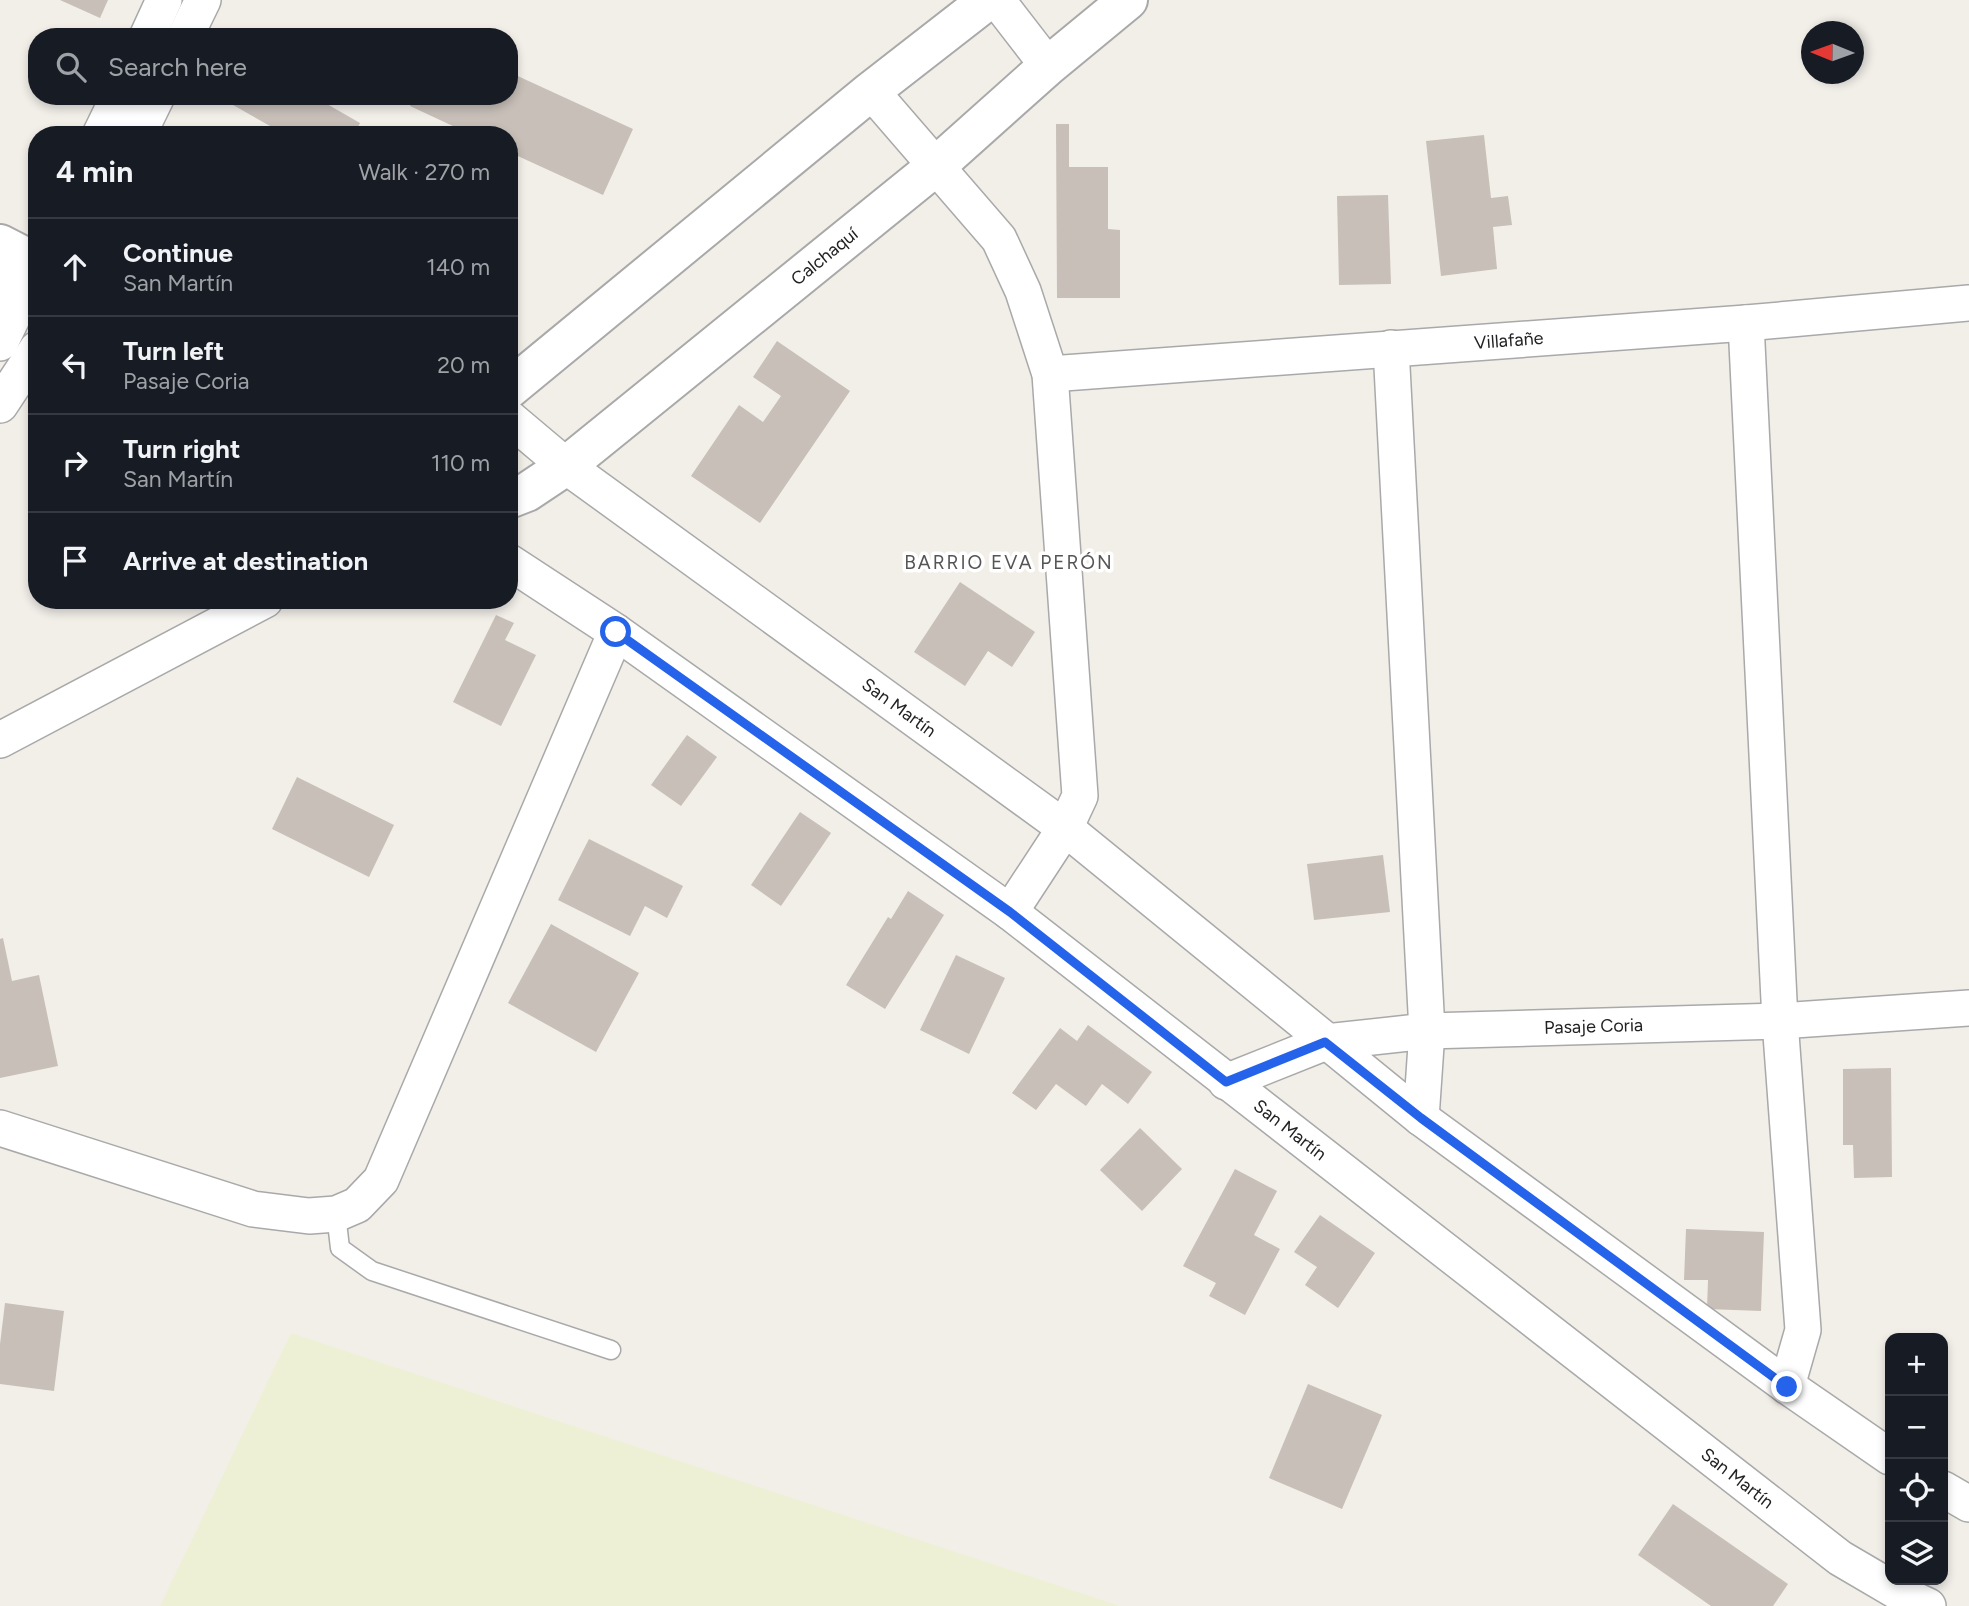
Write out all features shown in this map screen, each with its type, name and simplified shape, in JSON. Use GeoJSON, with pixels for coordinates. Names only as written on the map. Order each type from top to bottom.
{"type":"FeatureCollection","features":[{"type":"Feature","properties":{"kind":"street"},"geometry":{"type":"LineString","coordinates":[[151,28],[164,0]]}},
{"type":"Feature","properties":{"kind":"street"},"geometry":{"type":"LineString","coordinates":[[190,28],[203,0]]}},
{"type":"Feature","properties":{"kind":"street"},"geometry":{"type":"LineString","coordinates":[[518,382],[872,91],[988,0]]}},
{"type":"Feature","properties":{"kind":"street"},"geometry":{"type":"LineString","coordinates":[[997,0],[1048,65]]}},
{"type":"Feature","properties":{"kind":"street","name":"Calchaquí"},"geometry":{"type":"LineString","coordinates":[[518,496],[566,466],[935,167],[1048,65],[1128,0]]}},
{"type":"Feature","properties":{"kind":"street"},"geometry":{"type":"LineString","coordinates":[[872,91],[999,239],[1023,290],[1049,374],[1080,796],[1065,828],[1010,912]]}},
{"type":"Feature","properties":{"kind":"street"},"geometry":{"type":"LineString","coordinates":[[104,126],[115,105]]}},
{"type":"Feature","properties":{"kind":"street"},"geometry":{"type":"LineString","coordinates":[[142,126],[153,105]]}},
{"type":"Feature","properties":{"kind":"street"},"geometry":{"type":"LineString","coordinates":[[0,244],[26,282],[0,343]]}},
{"type":"Feature","properties":{"kind":"street","name":"Villafañe"},"geometry":{"type":"LineString","coordinates":[[1049,374],[1746,323],[1969,303]]}},
{"type":"Feature","properties":{"kind":"street"},"geometry":{"type":"LineString","coordinates":[[1746,323],[1780,1021],[1803,1330],[1787,1387]]}},
{"type":"Feature","properties":{"kind":"street"},"geometry":{"type":"LineString","coordinates":[[1391,348],[1427,1031],[1421,1118]]}},
{"type":"Feature","properties":{"kind":"street"},"geometry":{"type":"LineString","coordinates":[[0,405],[28,363]]}},
{"type":"Feature","properties":{"kind":"street","name":"San Martín"},"geometry":{"type":"LineString","coordinates":[[518,426],[566,466],[1065,828],[1421,1118],[1787,1387],[1885,1454]]}},
{"type":"Feature","properties":{"kind":"street","name":"San Martín"},"geometry":{"type":"LineString","coordinates":[[518,568],[616,632],[1010,912],[1840,1558],[1928,1606]]}},
{"type":"Feature","properties":{"kind":"street"},"geometry":{"type":"LineString","coordinates":[[0,740],[248,609]]}},
{"type":"Feature","properties":{"kind":"street"},"geometry":{"type":"LineString","coordinates":[[0,1128],[253,1209],[309,1216],[336,1214],[357,1205],[381,1180],[616,632]]}},
{"type":"Feature","properties":{"kind":"street","name":"Pasaje Coria"},"geometry":{"type":"LineString","coordinates":[[1226,1082],[1325,1042],[1427,1031],[1780,1021],[1969,1008]]}},
{"type":"Feature","properties":{"kind":"street"},"geometry":{"type":"LineString","coordinates":[[1948,1492],[1969,1504]]}},
{"type":"Feature","properties":{"kind":"lane"},"geometry":{"type":"LineString","coordinates":[[336,1214],[340,1248],[372,1271],[611,1350]]}},
{"type":"Feature","properties":{"kind":"green space"},"geometry":{"type":"Polygon","coordinates":[[[291,1333],[1120,1606],[160,1606],[291,1333]]]}},
{"type":"Feature","properties":{"kind":"building"},"geometry":{"type":"Polygon","coordinates":[[[60,0],[108,0],[100,18],[60,0]]]}},
{"type":"Feature","properties":{"kind":"building"},"geometry":{"type":"Polygon","coordinates":[[[518,76],[633,129],[603,195],[518,156],[518,126],[453,126],[410,106],[518,105],[518,76]]]}},
{"type":"Feature","properties":{"kind":"building"},"geometry":{"type":"Polygon","coordinates":[[[233,105],[329,105],[360,123],[358,126],[270,126],[233,105]]]}},
{"type":"Feature","properties":{"kind":"building"},"geometry":{"type":"Polygon","coordinates":[[[1056,124],[1069,124],[1069,167],[1108,167],[1108,229],[1120,230],[1120,298],[1057,298],[1056,124]]]}},
{"type":"Feature","properties":{"kind":"building"},"geometry":{"type":"Polygon","coordinates":[[[1484,135],[1491,198],[1508,196],[1512,225],[1493,227],[1497,269],[1441,276],[1426,141],[1484,135]]]}},
{"type":"Feature","properties":{"kind":"building"},"geometry":{"type":"Polygon","coordinates":[[[1388,195],[1391,284],[1339,285],[1337,196],[1388,195]]]}},
{"type":"Feature","properties":{"kind":"building"},"geometry":{"type":"Polygon","coordinates":[[[777,341],[850,391],[760,523],[691,476],[739,405],[763,422],[781,396],[753,377],[777,341]]]}},
{"type":"Feature","properties":{"kind":"building"},"geometry":{"type":"Polygon","coordinates":[[[960,582],[1035,632],[1012,667],[988,651],[965,686],[914,652],[960,582]]]}},
{"type":"Feature","properties":{"kind":"building"},"geometry":{"type":"Polygon","coordinates":[[[496,615],[514,623],[505,640],[536,655],[501,726],[453,702],[496,615]]]}},
{"type":"Feature","properties":{"kind":"building"},"geometry":{"type":"Polygon","coordinates":[[[687,735],[717,757],[681,806],[651,785],[687,735]]]}},
{"type":"Feature","properties":{"kind":"building"},"geometry":{"type":"Polygon","coordinates":[[[297,777],[394,825],[369,877],[272,829],[297,777]]]}},
{"type":"Feature","properties":{"kind":"building"},"geometry":{"type":"Polygon","coordinates":[[[800,812],[831,833],[781,906],[751,885],[800,812]]]}},
{"type":"Feature","properties":{"kind":"building"},"geometry":{"type":"Polygon","coordinates":[[[589,839],[683,886],[667,918],[645,906],[630,936],[558,900],[589,839]]]}},
{"type":"Feature","properties":{"kind":"building"},"geometry":{"type":"Polygon","coordinates":[[[1383,855],[1390,912],[1314,920],[1307,864],[1383,855]]]}},
{"type":"Feature","properties":{"kind":"building"},"geometry":{"type":"Polygon","coordinates":[[[908,891],[944,915],[885,1009],[846,985],[888,917],[891,919],[908,891]]]}},
{"type":"Feature","properties":{"kind":"building"},"geometry":{"type":"Polygon","coordinates":[[[551,924],[639,973],[596,1052],[508,1003],[551,924]]]}},
{"type":"Feature","properties":{"kind":"building"},"geometry":{"type":"Polygon","coordinates":[[[3,938],[12,981],[39,975],[58,1066],[0,1078],[0,939],[3,938]]]}},
{"type":"Feature","properties":{"kind":"building"},"geometry":{"type":"Polygon","coordinates":[[[956,955],[1005,978],[969,1054],[920,1030],[956,955]]]}},
{"type":"Feature","properties":{"kind":"building"},"geometry":{"type":"Polygon","coordinates":[[[1088,1025],[1152,1072],[1128,1104],[1102,1084],[1086,1106],[1056,1084],[1036,1110],[1012,1093],[1060,1028],[1077,1041],[1088,1025]]]}},
{"type":"Feature","properties":{"kind":"building"},"geometry":{"type":"Polygon","coordinates":[[[1891,1068],[1892,1177],[1854,1178],[1853,1145],[1843,1145],[1843,1069],[1891,1068]]]}},
{"type":"Feature","properties":{"kind":"building"},"geometry":{"type":"Polygon","coordinates":[[[1140,1128],[1182,1169],[1142,1211],[1100,1170],[1140,1128]]]}},
{"type":"Feature","properties":{"kind":"building"},"geometry":{"type":"Polygon","coordinates":[[[1235,1169],[1277,1191],[1254,1235],[1280,1249],[1245,1315],[1209,1296],[1216,1283],[1183,1266],[1235,1169]]]}},
{"type":"Feature","properties":{"kind":"building"},"geometry":{"type":"Polygon","coordinates":[[[1320,1215],[1375,1253],[1338,1308],[1305,1285],[1317,1267],[1294,1252],[1320,1215]]]}},
{"type":"Feature","properties":{"kind":"building"},"geometry":{"type":"Polygon","coordinates":[[[1686,1229],[1764,1232],[1761,1311],[1707,1309],[1708,1280],[1684,1280],[1686,1229]]]}},
{"type":"Feature","properties":{"kind":"building"},"geometry":{"type":"Polygon","coordinates":[[[5,1303],[64,1311],[54,1391],[0,1384],[0,1344],[5,1303]]]}},
{"type":"Feature","properties":{"kind":"building"},"geometry":{"type":"Polygon","coordinates":[[[1308,1384],[1382,1415],[1342,1509],[1269,1478],[1308,1384]]]}},
{"type":"Feature","properties":{"kind":"building"},"geometry":{"type":"Polygon","coordinates":[[[1673,1504],[1788,1584],[1773,1606],[1711,1606],[1638,1555],[1673,1504]]]}},
{"type":"Feature","properties":{"kind":"district","name":"BARRIO EVA PERÓN"},"geometry":{"type":"Point","coordinates":[1009,562]}},
{"type":"Feature","properties":{"kind":"route"},"geometry":{"type":"LineString","coordinates":[[616,632],[1010,912],[1226,1082],[1325,1042],[1421,1118],[1787,1387]]}}]}
